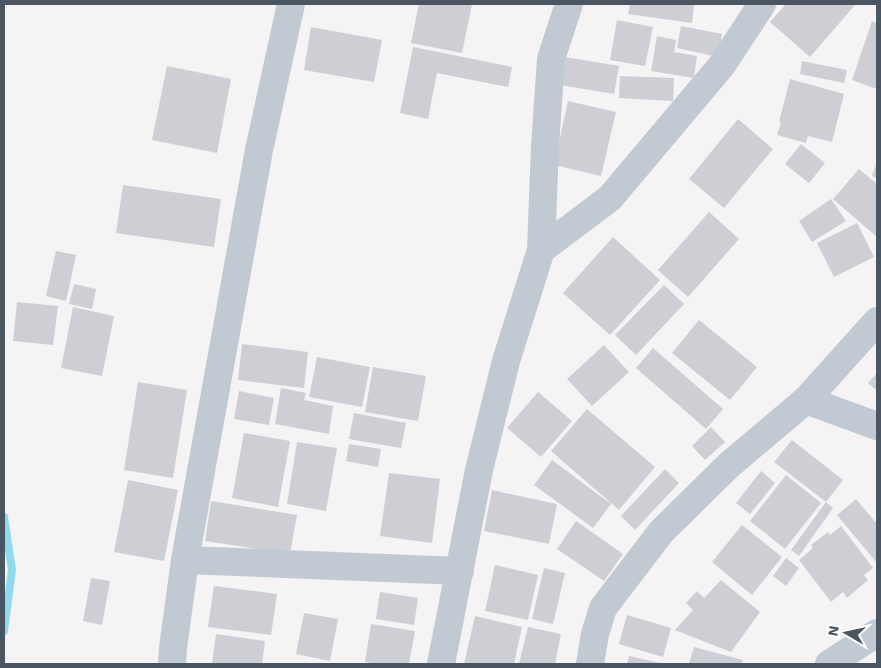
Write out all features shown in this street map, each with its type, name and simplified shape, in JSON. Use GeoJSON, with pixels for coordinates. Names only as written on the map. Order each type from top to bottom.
{"type":"FeatureCollection","features":[{"type":"Feature","properties":{"kind":"street"},"geometry":{"type":"LineString","coordinates":[[172,664],[186,560],[259,150],[291,4]]}},
{"type":"Feature","properties":{"kind":"street"},"geometry":{"type":"LineString","coordinates":[[441,664],[479,470],[506,361],[540,250],[551,59],[569,4]]}},
{"type":"Feature","properties":{"kind":"street"},"geometry":{"type":"LineString","coordinates":[[540,250],[610,198],[722,65],[762,4]]}},
{"type":"Feature","properties":{"kind":"street"},"geometry":{"type":"LineString","coordinates":[[590,664],[595,634],[603,608],[661,532],[729,465],[806,400],[877,321]]}},
{"type":"Feature","properties":{"kind":"street"},"geometry":{"type":"LineString","coordinates":[[806,400],[877,426]]}},
{"type":"Feature","properties":{"kind":"street"},"geometry":{"type":"LineString","coordinates":[[186,560],[460,571]]}},
{"type":"Feature","properties":{"kind":"street"},"geometry":{"type":"LineString","coordinates":[[829,664],[877,633]]}},
{"type":"Feature","properties":{"kind":"building"},"geometry":{"type":"Polygon","coordinates":[[[419,4],[472,4],[462,53],[411,43],[419,4]]]}},
{"type":"Feature","properties":{"kind":"building"},"geometry":{"type":"Polygon","coordinates":[[[630,4],[694,5],[692,23],[628,14],[630,4]]]}},
{"type":"Feature","properties":{"kind":"building"},"geometry":{"type":"Polygon","coordinates":[[[786,4],[855,5],[810,57],[770,22],[786,4]]]}},
{"type":"Feature","properties":{"kind":"building"},"geometry":{"type":"Polygon","coordinates":[[[617,20],[653,27],[645,66],[610,60],[617,20]]]}},
{"type":"Feature","properties":{"kind":"building"},"geometry":{"type":"Polygon","coordinates":[[[872,21],[877,23],[877,89],[852,80],[872,21]]]}},
{"type":"Feature","properties":{"kind":"building"},"geometry":{"type":"Polygon","coordinates":[[[681,26],[722,34],[718,57],[677,48],[681,26]]]}},
{"type":"Feature","properties":{"kind":"building"},"geometry":{"type":"Polygon","coordinates":[[[311,27],[382,40],[374,82],[304,70],[311,27]]]}},
{"type":"Feature","properties":{"kind":"building"},"geometry":{"type":"Polygon","coordinates":[[[657,36],[676,40],[674,52],[697,56],[694,78],[651,71],[657,36]]]}},
{"type":"Feature","properties":{"kind":"building"},"geometry":{"type":"Polygon","coordinates":[[[413,47],[512,67],[508,87],[437,73],[428,119],[400,113],[413,47]]]}},
{"type":"Feature","properties":{"kind":"building"},"geometry":{"type":"Polygon","coordinates":[[[565,57],[619,66],[614,94],[560,85],[565,57]]]}},
{"type":"Feature","properties":{"kind":"building"},"geometry":{"type":"Polygon","coordinates":[[[802,61],[847,70],[844,83],[800,74],[802,61]]]}},
{"type":"Feature","properties":{"kind":"building"},"geometry":{"type":"Polygon","coordinates":[[[167,66],[231,79],[217,153],[152,140],[167,66]]]}},
{"type":"Feature","properties":{"kind":"building"},"geometry":{"type":"Polygon","coordinates":[[[620,76],[674,78],[673,101],[619,98],[620,76]]]}},
{"type":"Feature","properties":{"kind":"building"},"geometry":{"type":"Polygon","coordinates":[[[790,79],[844,94],[832,142],[808,136],[806,143],[777,135],[790,79]]]}},
{"type":"Feature","properties":{"kind":"building"},"geometry":{"type":"Polygon","coordinates":[[[568,101],[616,112],[601,176],[554,165],[568,101]]]}},
{"type":"Feature","properties":{"kind":"building"},"geometry":{"type":"Polygon","coordinates":[[[738,119],[773,149],[724,208],[689,179],[738,119]]]}},
{"type":"Feature","properties":{"kind":"building"},"geometry":{"type":"Polygon","coordinates":[[[801,144],[825,163],[809,183],[785,164],[801,144]]]}},
{"type":"Feature","properties":{"kind":"building"},"geometry":{"type":"Polygon","coordinates":[[[877,161],[877,178],[872,176],[877,161]]]}},
{"type":"Feature","properties":{"kind":"building"},"geometry":{"type":"Polygon","coordinates":[[[859,169],[877,184],[877,237],[833,199],[859,169]]]}},
{"type":"Feature","properties":{"kind":"building"},"geometry":{"type":"Polygon","coordinates":[[[123,185],[221,199],[214,247],[116,233],[123,185]]]}},
{"type":"Feature","properties":{"kind":"building"},"geometry":{"type":"Polygon","coordinates":[[[831,199],[846,221],[812,242],[799,221],[831,199]]]}},
{"type":"Feature","properties":{"kind":"building"},"geometry":{"type":"Polygon","coordinates":[[[709,212],[739,239],[688,297],[658,270],[709,212]]]}},
{"type":"Feature","properties":{"kind":"building"},"geometry":{"type":"Polygon","coordinates":[[[857,223],[874,257],[834,277],[817,243],[857,223]]]}},
{"type":"Feature","properties":{"kind":"building"},"geometry":{"type":"Polygon","coordinates":[[[613,237],[660,280],[610,335],[563,293],[613,237]]]}},
{"type":"Feature","properties":{"kind":"building"},"geometry":{"type":"Polygon","coordinates":[[[56,251],[76,255],[66,301],[46,296],[56,251]]]}},
{"type":"Feature","properties":{"kind":"building"},"geometry":{"type":"Polygon","coordinates":[[[74,284],[96,289],[92,309],[69,304],[74,284]]]}},
{"type":"Feature","properties":{"kind":"building"},"geometry":{"type":"Polygon","coordinates":[[[664,285],[684,304],[636,355],[615,335],[664,285]]]}},
{"type":"Feature","properties":{"kind":"building"},"geometry":{"type":"Polygon","coordinates":[[[17,302],[58,306],[53,345],[13,341],[17,302]]]}},
{"type":"Feature","properties":{"kind":"building"},"geometry":{"type":"Polygon","coordinates":[[[73,307],[114,316],[102,376],[61,368],[73,307]]]}},
{"type":"Feature","properties":{"kind":"building"},"geometry":{"type":"Polygon","coordinates":[[[699,320],[757,367],[730,400],[672,353],[699,320]]]}},
{"type":"Feature","properties":{"kind":"building"},"geometry":{"type":"Polygon","coordinates":[[[242,344],[308,352],[304,388],[238,380],[242,344]]]}},
{"type":"Feature","properties":{"kind":"building"},"geometry":{"type":"Polygon","coordinates":[[[604,345],[629,372],[592,406],[567,379],[604,345]]]}},
{"type":"Feature","properties":{"kind":"building"},"geometry":{"type":"Polygon","coordinates":[[[653,348],[723,409],[706,429],[636,368],[653,348]]]}},
{"type":"Feature","properties":{"kind":"building"},"geometry":{"type":"Polygon","coordinates":[[[317,357],[370,367],[362,407],[309,397],[317,357]]]}},
{"type":"Feature","properties":{"kind":"building"},"geometry":{"type":"Polygon","coordinates":[[[373,367],[426,376],[418,421],[365,412],[373,367]]]}},
{"type":"Feature","properties":{"kind":"building"},"geometry":{"type":"Polygon","coordinates":[[[877,373],[877,391],[868,383],[877,373]]]}},
{"type":"Feature","properties":{"kind":"building"},"geometry":{"type":"Polygon","coordinates":[[[138,382],[187,390],[173,478],[124,470],[138,382]]]}},
{"type":"Feature","properties":{"kind":"building"},"geometry":{"type":"Polygon","coordinates":[[[281,388],[306,393],[304,400],[333,406],[329,434],[275,424],[281,388]]]}},
{"type":"Feature","properties":{"kind":"building"},"geometry":{"type":"Polygon","coordinates":[[[239,391],[274,398],[269,425],[234,419],[239,391]]]}},
{"type":"Feature","properties":{"kind":"building"},"geometry":{"type":"Polygon","coordinates":[[[538,392],[572,421],[541,457],[507,428],[538,392]]]}},
{"type":"Feature","properties":{"kind":"building"},"geometry":{"type":"Polygon","coordinates":[[[587,409],[655,467],[619,510],[551,451],[587,409]]]}},
{"type":"Feature","properties":{"kind":"building"},"geometry":{"type":"Polygon","coordinates":[[[354,413],[406,423],[401,448],[349,439],[354,413]]]}},
{"type":"Feature","properties":{"kind":"building"},"geometry":{"type":"Polygon","coordinates":[[[711,427],[725,442],[705,460],[692,446],[711,427]]]}},
{"type":"Feature","properties":{"kind":"building"},"geometry":{"type":"Polygon","coordinates":[[[244,433],[290,441],[278,507],[232,498],[244,433]]]}},
{"type":"Feature","properties":{"kind":"building"},"geometry":{"type":"Polygon","coordinates":[[[792,440],[843,480],[826,502],[774,462],[792,440]]]}},
{"type":"Feature","properties":{"kind":"building"},"geometry":{"type":"Polygon","coordinates":[[[297,442],[337,448],[326,511],[287,504],[297,442]]]}},
{"type":"Feature","properties":{"kind":"building"},"geometry":{"type":"Polygon","coordinates":[[[349,444],[381,449],[378,467],[346,461],[349,444]]]}},
{"type":"Feature","properties":{"kind":"building"},"geometry":{"type":"Polygon","coordinates":[[[552,460],[611,504],[593,528],[534,485],[552,460]]]}},
{"type":"Feature","properties":{"kind":"building"},"geometry":{"type":"Polygon","coordinates":[[[665,469],[679,483],[635,530],[621,516],[665,469]]]}},
{"type":"Feature","properties":{"kind":"building"},"geometry":{"type":"Polygon","coordinates":[[[761,471],[775,483],[750,514],[736,503],[761,471]]]}},
{"type":"Feature","properties":{"kind":"building"},"geometry":{"type":"Polygon","coordinates":[[[389,473],[440,479],[432,543],[380,536],[389,473]]]}},
{"type":"Feature","properties":{"kind":"building"},"geometry":{"type":"Polygon","coordinates":[[[786,475],[821,503],[785,549],[750,521],[786,475]]]}},
{"type":"Feature","properties":{"kind":"building"},"geometry":{"type":"Polygon","coordinates":[[[128,480],[178,490],[164,561],[114,552],[128,480]]]}},
{"type":"Feature","properties":{"kind":"building"},"geometry":{"type":"Polygon","coordinates":[[[492,490],[557,504],[549,544],[484,531],[492,490]]]}},
{"type":"Feature","properties":{"kind":"building"},"geometry":{"type":"Polygon","coordinates":[[[856,499],[877,524],[877,563],[837,515],[856,499]]]}},
{"type":"Feature","properties":{"kind":"building"},"geometry":{"type":"Polygon","coordinates":[[[211,501],[297,515],[290,554],[205,541],[211,501]]]}},
{"type":"Feature","properties":{"kind":"building"},"geometry":{"type":"Polygon","coordinates":[[[826,502],[833,508],[799,556],[791,550],[826,502]]]}},
{"type":"Feature","properties":{"kind":"building"},"geometry":{"type":"Polygon","coordinates":[[[576,521],[623,554],[604,581],[557,549],[576,521]]]}},
{"type":"Feature","properties":{"kind":"building"},"geometry":{"type":"Polygon","coordinates":[[[742,525],[782,557],[752,595],[712,562],[742,525]]]}},
{"type":"Feature","properties":{"kind":"building"},"geometry":{"type":"Polygon","coordinates":[[[841,526],[873,568],[864,575],[868,580],[847,598],[843,592],[831,602],[799,560],[813,548],[811,545],[828,532],[830,535],[841,526]]]}},
{"type":"Feature","properties":{"kind":"building"},"geometry":{"type":"Polygon","coordinates":[[[786,558],[799,568],[786,586],[773,576],[786,558]]]}},
{"type":"Feature","properties":{"kind":"building"},"geometry":{"type":"Polygon","coordinates":[[[495,565],[538,575],[528,620],[485,611],[495,565]]]}},
{"type":"Feature","properties":{"kind":"building"},"geometry":{"type":"Polygon","coordinates":[[[544,568],[565,573],[553,624],[532,619],[544,568]]]}},
{"type":"Feature","properties":{"kind":"building"},"geometry":{"type":"Polygon","coordinates":[[[91,578],[110,581],[102,625],[83,621],[91,578]]]}},
{"type":"Feature","properties":{"kind":"building"},"geometry":{"type":"Polygon","coordinates":[[[721,580],[760,612],[731,652],[675,630],[693,610],[686,603],[697,591],[704,598],[721,580]]]}},
{"type":"Feature","properties":{"kind":"building"},"geometry":{"type":"Polygon","coordinates":[[[214,586],[277,594],[271,635],[208,627],[214,586]]]}},
{"type":"Feature","properties":{"kind":"building"},"geometry":{"type":"Polygon","coordinates":[[[380,592],[418,598],[414,625],[376,619],[380,592]]]}},
{"type":"Feature","properties":{"kind":"building"},"geometry":{"type":"Polygon","coordinates":[[[304,613],[338,619],[330,661],[296,654],[304,613]]]}},
{"type":"Feature","properties":{"kind":"building"},"geometry":{"type":"Polygon","coordinates":[[[627,615],[671,628],[663,657],[619,644],[627,615]]]}},
{"type":"Feature","properties":{"kind":"building"},"geometry":{"type":"Polygon","coordinates":[[[475,616],[522,627],[514,664],[464,664],[475,616]]]}},
{"type":"Feature","properties":{"kind":"building"},"geometry":{"type":"Polygon","coordinates":[[[371,624],[415,631],[409,664],[365,662],[371,624]]]}},
{"type":"Feature","properties":{"kind":"building"},"geometry":{"type":"Polygon","coordinates":[[[528,627],[561,634],[555,664],[519,664],[528,627]]]}},
{"type":"Feature","properties":{"kind":"building"},"geometry":{"type":"Polygon","coordinates":[[[216,634],[265,641],[262,664],[212,664],[216,634]]]}},
{"type":"Feature","properties":{"kind":"building"},"geometry":{"type":"Polygon","coordinates":[[[694,647],[743,660],[742,664],[689,664],[694,647]]]}},
{"type":"Feature","properties":{"kind":"building"},"geometry":{"type":"Polygon","coordinates":[[[629,656],[661,663],[661,664],[627,664],[629,656]]]}},
{"type":"Feature","properties":{"kind":"waterway"},"geometry":{"type":"LineString","coordinates":[[4,517],[12,570],[4,631]]}}]}
